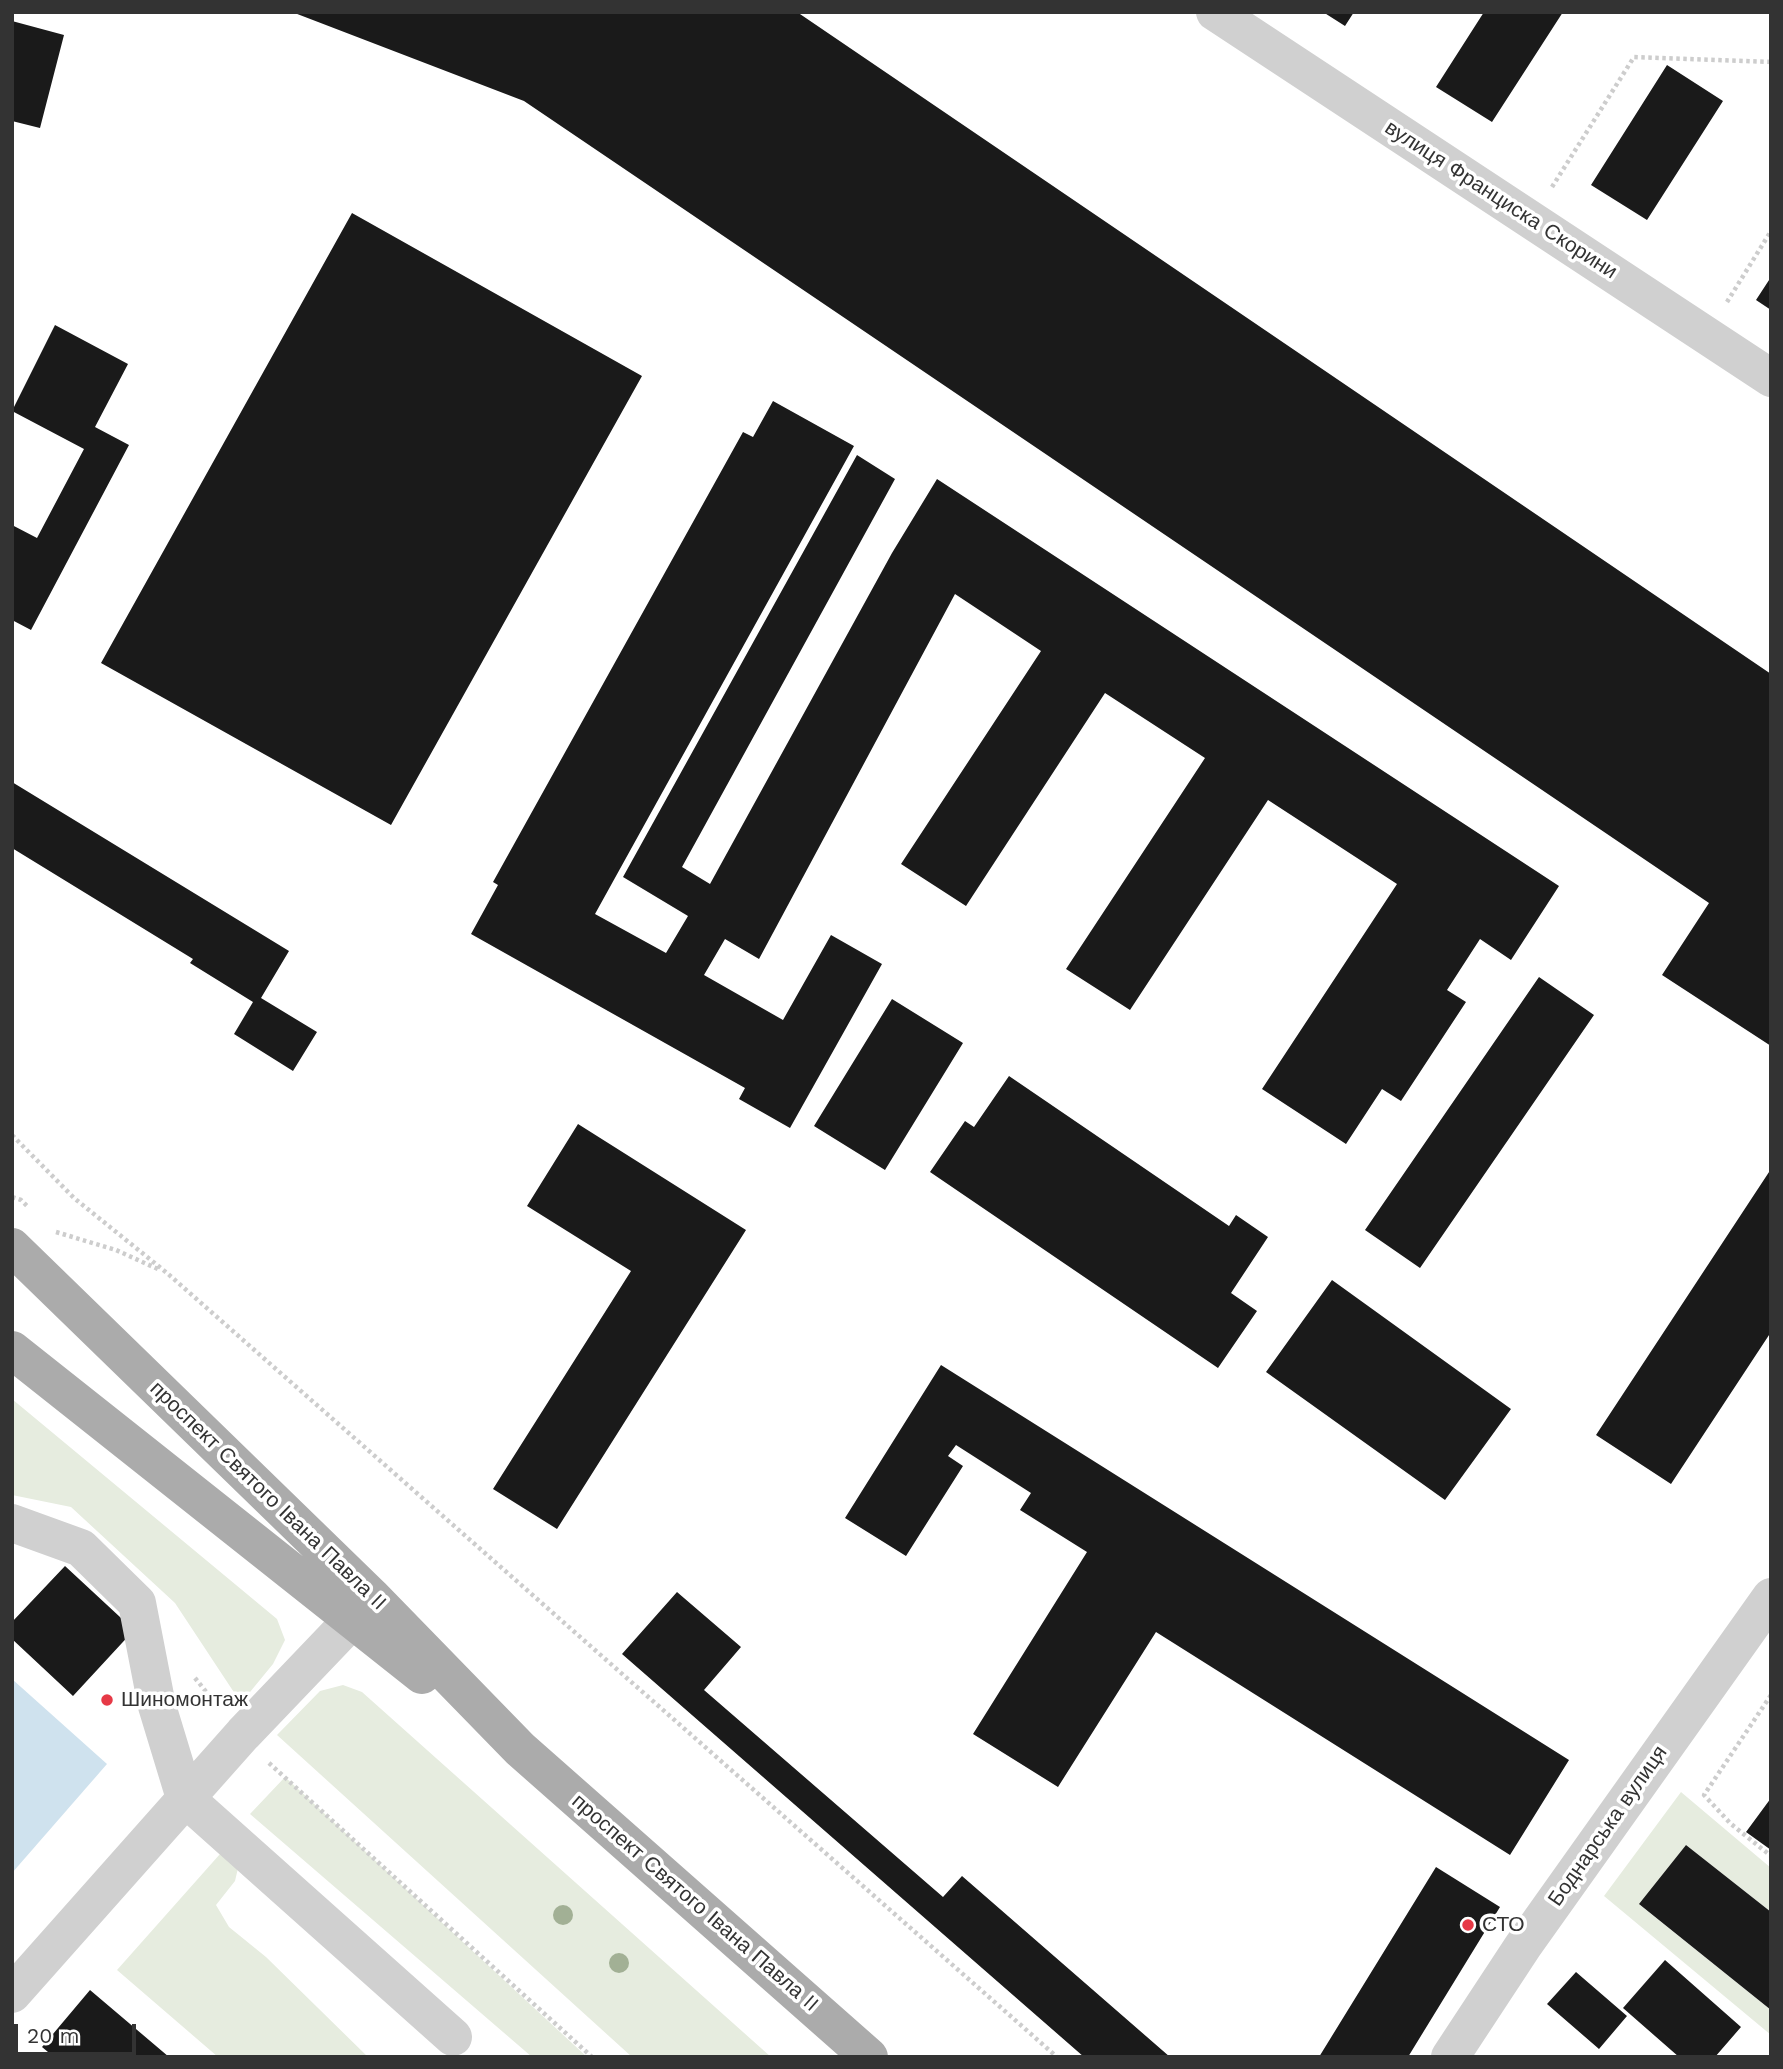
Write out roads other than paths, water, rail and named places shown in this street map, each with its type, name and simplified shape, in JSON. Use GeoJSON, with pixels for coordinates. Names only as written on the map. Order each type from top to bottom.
{"type":"FeatureCollection","features":[{"type":"Feature","properties":{"kind":"main road","name":"проспект Святого Івана Павла II"},"geometry":{"type":"LineString","coordinates":[[12,1247],[371,1596],[520,1749]]}},
{"type":"Feature","properties":{"kind":"main road","name":"проспект Святого Івана Павла II"},"geometry":{"type":"LineString","coordinates":[[12,1350],[351,1621],[520,1749],[869,2057]]}},
{"type":"Feature","properties":{"kind":"street","name":"вулиця Франциска Скорини"},"geometry":{"type":"LineString","coordinates":[[1228,15],[1771,377]]}},
{"type":"Feature","properties":{"kind":"street"},"geometry":{"type":"LineString","coordinates":[[12,1523],[81,1548],[137,1603],[156,1706],[185,1798],[453,2037]]}},
{"type":"Feature","properties":{"kind":"street","name":"Боднарська вулиця"},"geometry":{"type":"LineString","coordinates":[[1450,2057],[1523,1946],[1771,1597]]}},
{"type":"Feature","properties":{"kind":"street"},"geometry":{"type":"LineString","coordinates":[[12,1994],[185,1798],[351,1621]]}},
{"type":"Feature","properties":{"kind":"street"},"geometry":{"type":"LineString","coordinates":[[1424,2057],[1491,1953],[1523,1946]]}},
{"type":"Feature","properties":{"kind":"water"},"geometry":{"type":"Polygon","coordinates":[[[12,1679],[107,1764],[12,1873],[12,1679]]]}},
{"type":"Feature","properties":{"kind":"place","name":"Шиномонтаж"},"geometry":{"type":"Point","coordinates":[107,1700]}},
{"type":"Feature","properties":{"kind":"place","name":"СТО"},"geometry":{"type":"Point","coordinates":[1468,1925]}}]}
